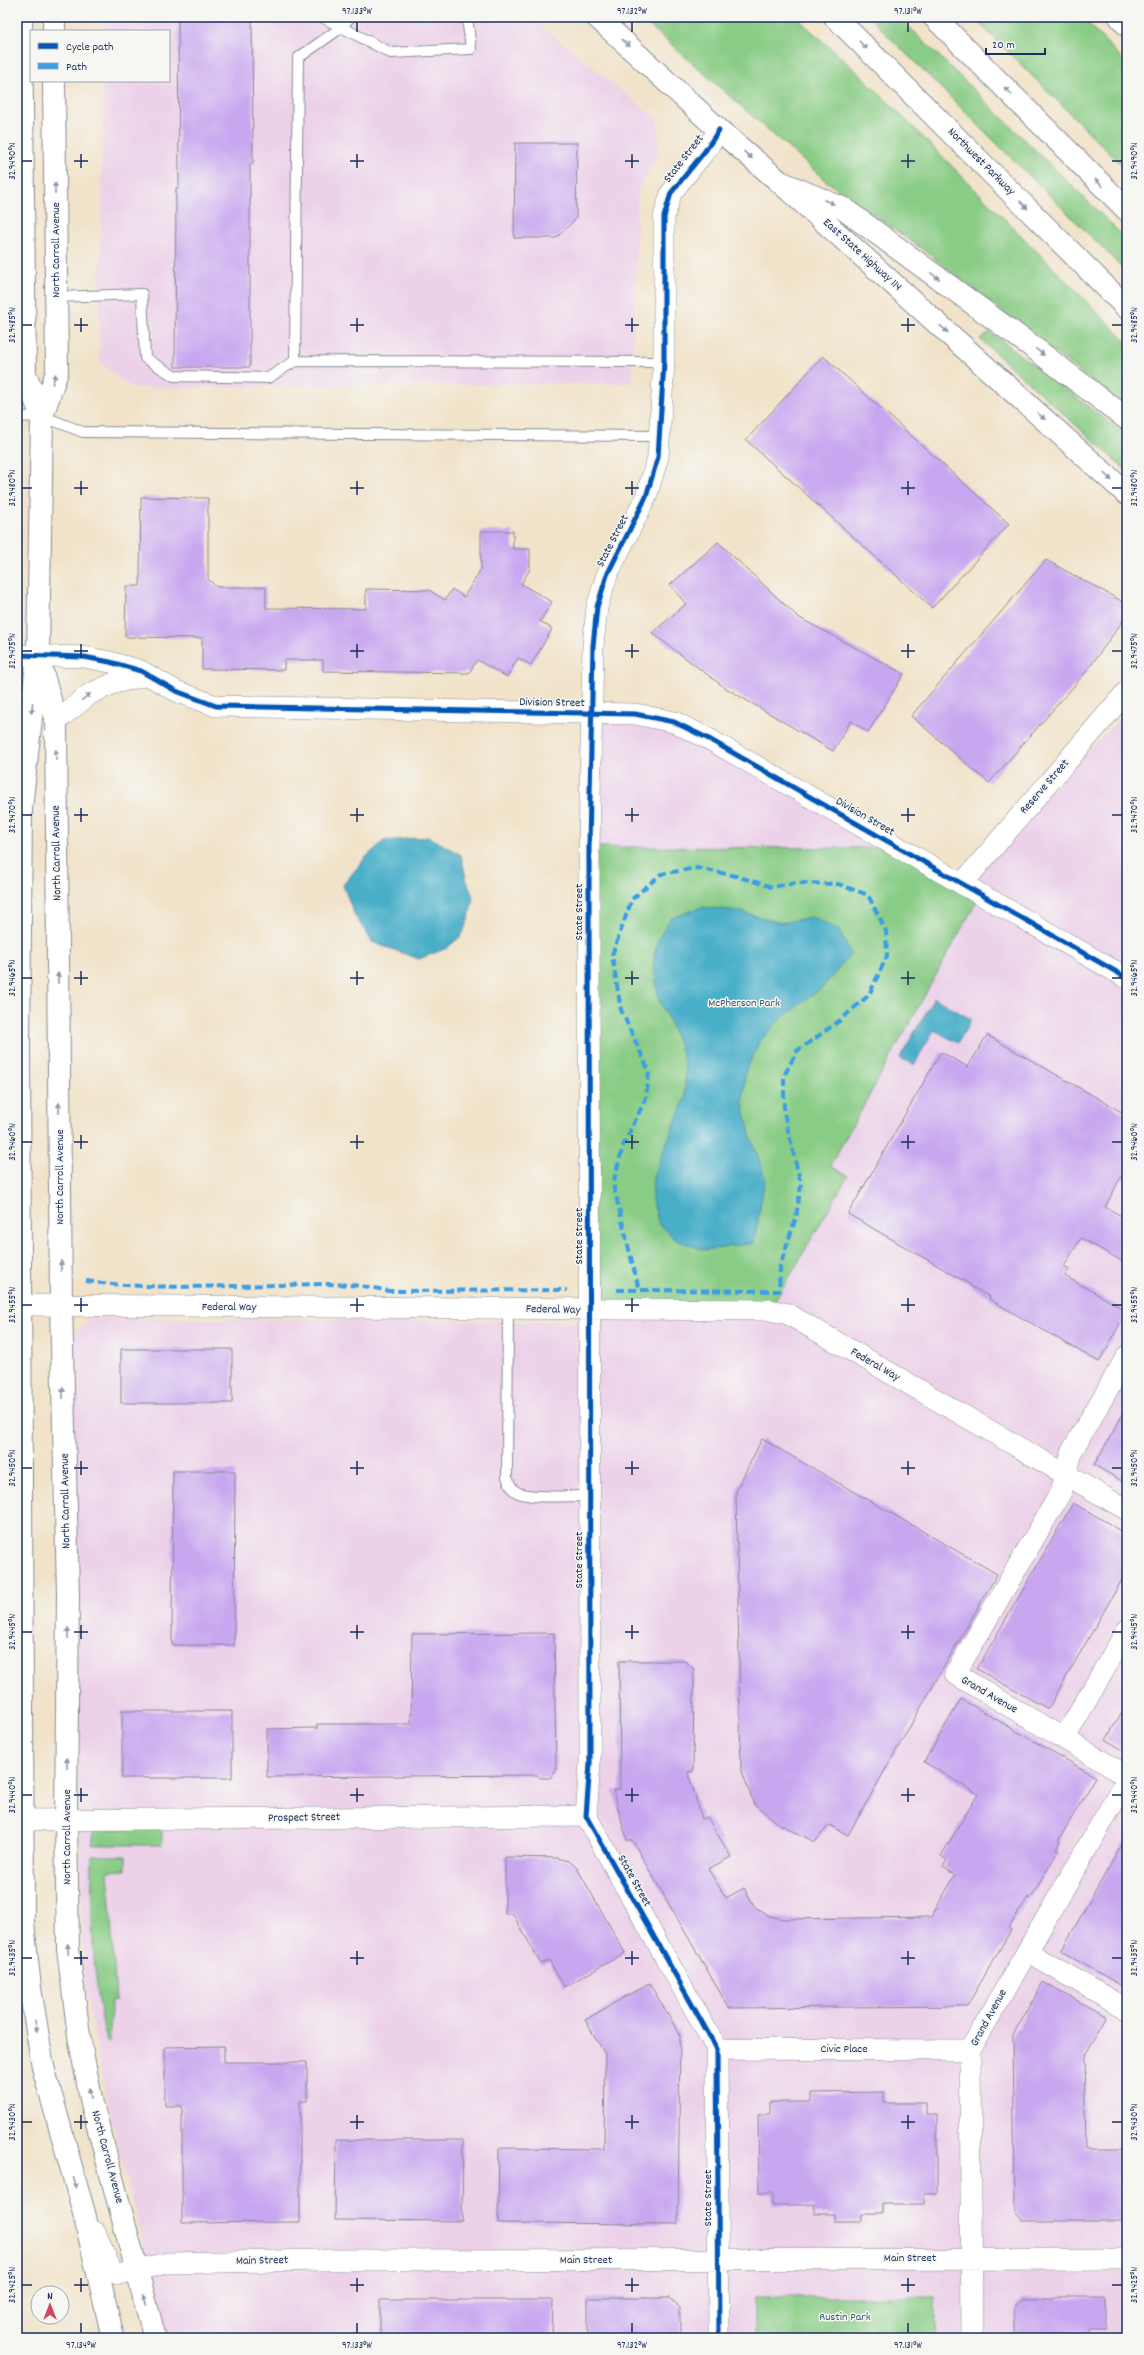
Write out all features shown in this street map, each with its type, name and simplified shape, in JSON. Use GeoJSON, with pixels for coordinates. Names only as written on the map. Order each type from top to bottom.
{"type":"FeatureCollection","features":[{"type":"Feature","properties":{"kind":"main road","name":"North Carroll Avenue"},"geometry":{"type":"LineString","coordinates":[[22,17],[20,152],[25,374],[42,416]]}},
{"type":"Feature","properties":{"kind":"main road"},"geometry":{"type":"LineString","coordinates":[[54,17],[54,30]]}},
{"type":"Feature","properties":{"kind":"main road","name":"East State Highway 114"},"geometry":{"type":"LineString","coordinates":[[596,17],[719,130],[780,182],[1127,494]]}},
{"type":"Feature","properties":{"kind":"main road","name":"Northwest Parkway"},"geometry":{"type":"LineString","coordinates":[[835,17],[1127,308]]}},
{"type":"Feature","properties":{"kind":"main road"},"geometry":{"type":"LineString","coordinates":[[934,17],[1127,210]]}},
{"type":"Feature","properties":{"kind":"main road"},"geometry":{"type":"LineString","coordinates":[[1120,17],[1127,25]]}},
{"type":"Feature","properties":{"kind":"main road","name":"North Carroll Avenue"},"geometry":{"type":"LineString","coordinates":[[54,82],[57,372],[42,416],[19,808],[18,1048],[22,1961],[43,2067],[84,2213],[113,2338]]}},
{"type":"Feature","properties":{"kind":"main road"},"geometry":{"type":"LineString","coordinates":[[780,182],[844,209],[1038,350],[1127,419]]}},
{"type":"Feature","properties":{"kind":"main road","name":"North Carroll Avenue"},"geometry":{"type":"LineString","coordinates":[[27,655],[56,721],[61,1305],[68,1592],[66,1820],[68,1949],[79,2036],[92,2104],[155,2338]]}},
{"type":"Feature","properties":{"kind":"street","name":"State Street"},"geometry":{"type":"LineString","coordinates":[[719,130],[706,151],[671,193],[664,217],[664,362],[658,457],[646,497],[607,575],[598,607],[593,646],[591,713],[589,1310],[590,1764],[586,1816],[717,2049],[719,2338]]}},
{"type":"Feature","properties":{"kind":"street","name":"Division Street"},"geometry":{"type":"LineString","coordinates":[[27,655],[84,657],[128,667],[148,675],[176,691],[216,706],[636,714],[674,722],[707,738],[1127,978]]}},
{"type":"Feature","properties":{"kind":"street"},"geometry":{"type":"LineString","coordinates":[[56,721],[90,694],[114,683],[148,675]]}},
{"type":"Feature","properties":{"kind":"street","name":"Reserve Street"},"geometry":{"type":"LineString","coordinates":[[962,884],[1127,691]]}},
{"type":"Feature","properties":{"kind":"street","name":"Federal Way"},"geometry":{"type":"LineString","coordinates":[[19,1305],[589,1310],[770,1310],[788,1314],[1127,1510]]}},
{"type":"Feature","properties":{"kind":"street"},"geometry":{"type":"LineString","coordinates":[[1067,1476],[1073,1449],[1127,1356]]}},
{"type":"Feature","properties":{"kind":"street","name":"Grand Avenue"},"geometry":{"type":"LineString","coordinates":[[1067,1476],[1057,1499],[955,1674],[1127,1776]]}},
{"type":"Feature","properties":{"kind":"street"},"geometry":{"type":"LineString","coordinates":[[1064,1738],[1127,1630]]}},
{"type":"Feature","properties":{"kind":"street","name":"Grand Avenue"},"geometry":{"type":"LineString","coordinates":[[972,2338],[970,2050],[1127,1779]]}},
{"type":"Feature","properties":{"kind":"street","name":"Prospect Street"},"geometry":{"type":"LineString","coordinates":[[21,1820],[586,1816]]}},
{"type":"Feature","properties":{"kind":"street"},"geometry":{"type":"LineString","coordinates":[[1027,1952],[1127,2009]]}},
{"type":"Feature","properties":{"kind":"street","name":"Civic Place"},"geometry":{"type":"LineString","coordinates":[[717,2049],[970,2050]]}},
{"type":"Feature","properties":{"kind":"street","name":"Main Street"},"geometry":{"type":"LineString","coordinates":[[84,2213],[99,2240],[112,2272],[118,2274],[137,2271],[167,2263],[319,2260],[1127,2259]]}},
{"type":"Feature","properties":{"kind":"lane"},"geometry":{"type":"LineString","coordinates":[[322,17],[391,53],[471,49],[467,17]]}},
{"type":"Feature","properties":{"kind":"lane"},"geometry":{"type":"LineString","coordinates":[[295,361],[298,58],[342,27],[350,17]]}},
{"type":"Feature","properties":{"kind":"lane"},"geometry":{"type":"LineString","coordinates":[[56,297],[142,294],[145,358],[174,376],[268,378],[295,361],[664,362]]}},
{"type":"Feature","properties":{"kind":"lane"},"geometry":{"type":"LineString","coordinates":[[17,417],[42,416],[83,432],[659,436]]}},
{"type":"Feature","properties":{"kind":"lane"},"geometry":{"type":"LineString","coordinates":[[508,1309],[507,1477],[510,1486],[515,1492],[526,1495],[589,1496]]}},
{"type":"Feature","properties":{"kind":"shaded area"},"geometry":{"type":"Polygon","coordinates":[[[104,17],[530,17],[658,120],[659,152],[638,189],[632,383],[132,388],[99,362],[103,82],[170,82],[170,30],[104,30],[104,17]]]}},
{"type":"Feature","properties":{"kind":"shaded area"},"geometry":{"type":"Polygon","coordinates":[[[1127,711],[1127,2338],[167,2338],[107,2101],[84,1982],[78,1785],[72,1345],[75,1334],[89,1318],[589,1322],[591,713],[674,722],[962,884],[1127,711]]]}},
{"type":"Feature","properties":{"kind":"green space"},"geometry":{"type":"Polygon","coordinates":[[[640,17],[796,17],[866,80],[1127,342],[1127,409],[921,248],[826,181],[640,17]]]}},
{"type":"Feature","properties":{"kind":"green space"},"geometry":{"type":"Polygon","coordinates":[[[869,17],[899,17],[1112,225],[1127,241],[1127,272],[869,17]]]}},
{"type":"Feature","properties":{"kind":"green space"},"geometry":{"type":"Polygon","coordinates":[[[973,17],[1082,17],[1127,64],[1127,170],[973,17]]]}},
{"type":"Feature","properties":{"kind":"green space"},"geometry":{"type":"Polygon","coordinates":[[[990,332],[1127,436],[1127,471],[980,339],[990,332]]]}},
{"type":"Feature","properties":{"kind":"green space","name":"McPherson Park"},"geometry":{"type":"Polygon","coordinates":[[[589,847],[901,848],[981,894],[830,1166],[848,1176],[770,1310],[589,1310],[589,847]]]}},
{"type":"Feature","properties":{"kind":"green space"},"geometry":{"type":"Polygon","coordinates":[[[100,1829],[162,1829],[162,1845],[92,1845],[94,1831],[100,1829]]]}},
{"type":"Feature","properties":{"kind":"green space"},"geometry":{"type":"Polygon","coordinates":[[[92,1856],[126,1856],[126,1870],[108,1871],[116,2000],[111,2001],[110,2042],[107,2042],[102,2019],[95,1973],[92,1926],[92,1856]]]}},
{"type":"Feature","properties":{"kind":"green space","name":"Rustin Park"},"geometry":{"type":"Polygon","coordinates":[[[755,2297],[935,2297],[935,2338],[755,2338],[755,2297]]]}},
{"type":"Feature","properties":{"kind":"water"},"geometry":{"type":"Polygon","coordinates":[[[429,837],[461,855],[466,879],[473,897],[469,918],[462,935],[447,948],[419,959],[372,942],[354,914],[343,885],[366,857],[384,841],[429,837]]]}},
{"type":"Feature","properties":{"kind":"water"},"geometry":{"type":"Polygon","coordinates":[[[701,907],[738,911],[780,923],[812,917],[838,929],[851,954],[823,987],[778,1021],[758,1044],[745,1073],[743,1104],[750,1134],[765,1178],[754,1243],[705,1250],[676,1240],[659,1224],[652,1200],[653,1177],[685,1098],[685,1068],[680,1046],[659,999],[653,963],[658,940],[670,919],[701,907]]]}},
{"type":"Feature","properties":{"kind":"water"},"geometry":{"type":"Polygon","coordinates":[[[934,998],[971,1019],[958,1043],[934,1030],[914,1065],[900,1058],[934,998]]]}},
{"type":"Feature","properties":{"kind":"building"},"geometry":{"type":"Polygon","coordinates":[[[178,17],[252,17],[253,164],[250,164],[250,367],[175,367],[176,188],[179,188],[178,17]]]}},
{"type":"Feature","properties":{"kind":"building"},"geometry":{"type":"Polygon","coordinates":[[[515,143],[577,143],[576,219],[556,238],[514,238],[515,143]]]}},
{"type":"Feature","properties":{"kind":"building"},"geometry":{"type":"Polygon","coordinates":[[[823,356],[1009,524],[932,608],[746,440],[823,356]]]}},
{"type":"Feature","properties":{"kind":"building"},"geometry":{"type":"Polygon","coordinates":[[[141,497],[208,498],[208,579],[217,587],[266,587],[266,608],[366,609],[366,589],[429,590],[445,600],[452,589],[464,597],[481,569],[481,531],[513,531],[513,549],[530,549],[530,569],[521,584],[552,602],[540,621],[552,629],[531,665],[518,658],[507,677],[477,660],[469,673],[323,671],[323,660],[284,660],[284,670],[202,669],[202,638],[125,637],[126,586],[140,586],[141,497]]]}},
{"type":"Feature","properties":{"kind":"building"},"geometry":{"type":"Polygon","coordinates":[[[718,542],[798,617],[904,674],[868,732],[851,721],[833,751],[724,687],[652,633],[686,604],[670,585],[718,542]]]}},
{"type":"Feature","properties":{"kind":"building"},"geometry":{"type":"Polygon","coordinates":[[[1046,560],[1127,604],[1127,615],[1086,672],[989,783],[911,716],[1046,560]]]}},
{"type":"Feature","properties":{"kind":"building"},"geometry":{"type":"Polygon","coordinates":[[[987,1035],[1127,1115],[1127,1180],[1121,1177],[1105,1207],[1127,1219],[1127,1264],[1081,1238],[1064,1266],[1069,1269],[1065,1276],[1127,1311],[1099,1362],[989,1299],[990,1297],[970,1286],[971,1285],[848,1214],[941,1052],[968,1067],[987,1035]]]}},
{"type":"Feature","properties":{"kind":"building"},"geometry":{"type":"Polygon","coordinates":[[[121,1349],[232,1349],[232,1403],[121,1403],[121,1349]]]}},
{"type":"Feature","properties":{"kind":"building"},"geometry":{"type":"Polygon","coordinates":[[[1127,1407],[1127,1484],[1094,1465],[1127,1407]]]}},
{"type":"Feature","properties":{"kind":"building"},"geometry":{"type":"Polygon","coordinates":[[[762,1439],[997,1574],[848,1835],[829,1825],[815,1842],[778,1823],[754,1804],[741,1769],[736,1491],[762,1439]]]}},
{"type":"Feature","properties":{"kind":"building"},"geometry":{"type":"Polygon","coordinates":[[[173,1471],[235,1471],[234,1645],[172,1645],[173,1471]]]}},
{"type":"Feature","properties":{"kind":"building"},"geometry":{"type":"Polygon","coordinates":[[[1073,1503],[1127,1534],[1127,1571],[1048,1709],[977,1669],[1073,1503]]]}},
{"type":"Feature","properties":{"kind":"building"},"geometry":{"type":"Polygon","coordinates":[[[554,1633],[556,1771],[550,1778],[540,1778],[537,1775],[267,1777],[267,1729],[317,1728],[317,1724],[411,1724],[412,1634],[554,1633]]]}},
{"type":"Feature","properties":{"kind":"building"},"geometry":{"type":"Polygon","coordinates":[[[619,1661],[685,1661],[694,1669],[693,1771],[688,1772],[702,1819],[707,1817],[731,1857],[708,1869],[726,1898],[744,1888],[755,1907],[769,1916],[783,1919],[931,1917],[955,1875],[943,1867],[947,1860],[941,1856],[978,1794],[924,1762],[961,1699],[1096,1777],[1058,1841],[1060,1842],[1056,1849],[1059,1850],[1030,1899],[1028,1897],[1009,1928],[1011,1930],[967,2006],[729,2008],[632,1840],[627,1840],[613,1790],[620,1789],[619,1661]]]}},
{"type":"Feature","properties":{"kind":"building"},"geometry":{"type":"Polygon","coordinates":[[[1127,1703],[1127,1752],[1106,1740],[1127,1703]]]}},
{"type":"Feature","properties":{"kind":"building"},"geometry":{"type":"Polygon","coordinates":[[[122,1711],[232,1711],[232,1778],[122,1778],[122,1711]]]}},
{"type":"Feature","properties":{"kind":"building"},"geometry":{"type":"Polygon","coordinates":[[[1127,1836],[1127,1989],[1061,1951],[1127,1836]]]}},
{"type":"Feature","properties":{"kind":"building"},"geometry":{"type":"Polygon","coordinates":[[[505,1857],[558,1858],[569,1861],[577,1868],[625,1953],[564,1987],[549,1960],[541,1964],[513,1914],[505,1914],[505,1857]]]}},
{"type":"Feature","properties":{"kind":"building"},"geometry":{"type":"Polygon","coordinates":[[[1043,1982],[1107,2017],[1084,2057],[1086,2149],[1127,2149],[1127,2220],[1023,2220],[1015,2211],[1013,2036],[1043,1982]]]}},
{"type":"Feature","properties":{"kind":"building"},"geometry":{"type":"Polygon","coordinates":[[[649,1983],[680,2035],[678,2224],[498,2223],[499,2148],[604,2149],[605,2054],[585,2020],[649,1983]]]}},
{"type":"Feature","properties":{"kind":"building"},"geometry":{"type":"Polygon","coordinates":[[[224,2046],[224,2062],[307,2062],[307,2101],[300,2101],[300,2222],[182,2223],[182,2106],[165,2106],[165,2047],[224,2046]]]}},
{"type":"Feature","properties":{"kind":"building"},"geometry":{"type":"Polygon","coordinates":[[[884,2092],[884,2103],[926,2103],[926,2115],[937,2115],[937,2194],[924,2194],[924,2204],[883,2204],[883,2214],[862,2214],[862,2221],[834,2221],[834,2214],[814,2214],[814,2205],[772,2205],[772,2193],[759,2193],[758,2114],[770,2114],[770,2102],[811,2102],[811,2093],[884,2092]]]}},
{"type":"Feature","properties":{"kind":"building"},"geometry":{"type":"Polygon","coordinates":[[[336,2140],[463,2140],[462,2221],[335,2220],[336,2140]]]}},
{"type":"Feature","properties":{"kind":"building"},"geometry":{"type":"Polygon","coordinates":[[[588,2298],[670,2298],[680,2307],[680,2338],[588,2338],[588,2298]]]}},
{"type":"Feature","properties":{"kind":"building"},"geometry":{"type":"Polygon","coordinates":[[[1023,2298],[1105,2298],[1105,2330],[1088,2330],[1088,2338],[1015,2338],[1015,2306],[1023,2298]]]}},
{"type":"Feature","properties":{"kind":"building"},"geometry":{"type":"Polygon","coordinates":[[[380,2300],[553,2300],[552,2338],[380,2338],[380,2300]]]}},
{"type":"Feature","properties":{"kind":"marked path"},"geometry":{"type":"LineString","coordinates":[[617,1290],[779,1291],[780,1266],[796,1217],[801,1185],[784,1113],[784,1076],[797,1051],[839,1021],[869,995],[887,956],[886,931],[868,895],[838,884],[796,883],[772,887],[736,876],[697,868],[661,874],[632,899],[612,955],[621,1010],[649,1071],[646,1098],[623,1146],[613,1184],[639,1290]]}},
{"type":"Feature","properties":{"kind":"marked path"},"geometry":{"type":"LineString","coordinates":[[86,1281],[134,1286],[208,1287],[335,1284],[362,1286],[388,1291],[567,1290]]}},
{"type":"Feature","properties":{"kind":"cycle path"},"geometry":{"type":"LineString","coordinates":[[719,130],[705,151],[671,193],[664,217],[664,362],[658,457],[646,497],[607,575],[597,607],[593,646],[589,847],[590,1764],[586,1816],[717,2049],[719,2338]]}},
{"type":"Feature","properties":{"kind":"cycle path"},"geometry":{"type":"LineString","coordinates":[[17,655],[84,657],[110,662],[141,671],[176,691],[216,706],[635,714],[674,722],[707,738],[1127,978]]}}]}
